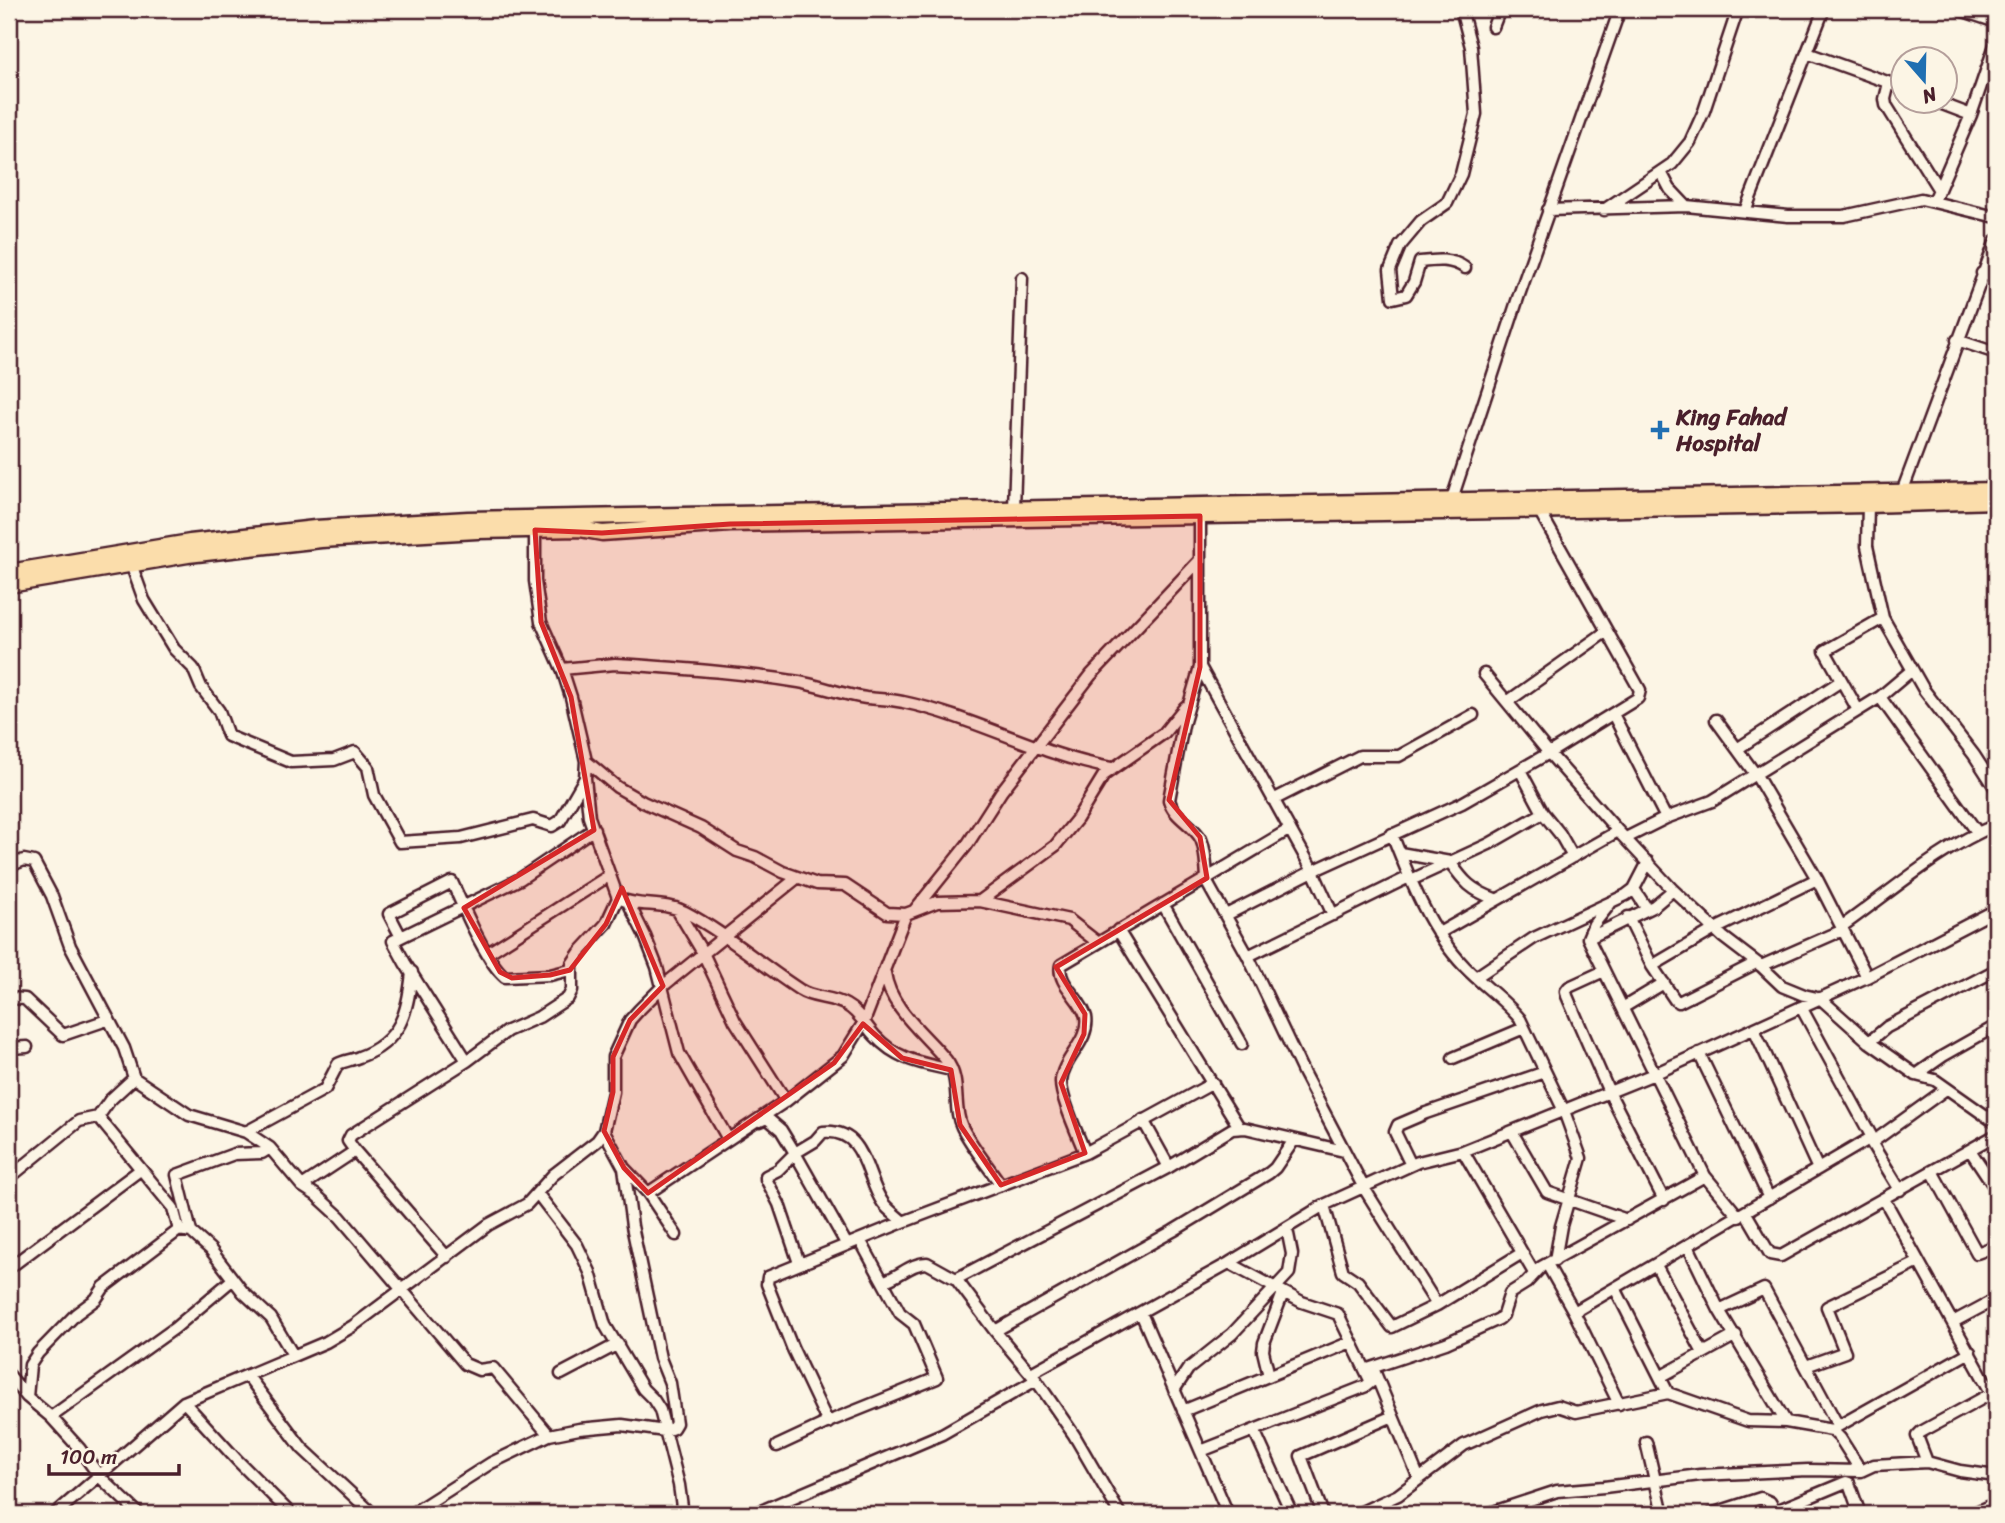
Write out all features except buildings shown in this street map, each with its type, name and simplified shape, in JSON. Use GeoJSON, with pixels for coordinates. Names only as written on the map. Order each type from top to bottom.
{"type":"FeatureCollection","features":[{"type":"Feature","properties":{"kind":"main road"},"geometry":{"type":"LineString","coordinates":[[9,585],[188,555],[321,540],[535,530],[580,529],[601,533],[730,524],[1200,516],[1996,490]]}},
{"type":"Feature","properties":{"kind":"main road"},"geometry":{"type":"LineString","coordinates":[[9,572],[190,542],[315,528],[468,519],[1014,508],[1449,507],[1539,510],[1996,501]]}},
{"type":"Feature","properties":{"kind":"street"},"geometry":{"type":"LineString","coordinates":[[1461,9],[1471,47],[1476,114],[1461,174],[1447,202],[1421,221],[1400,246],[1390,271],[1393,298],[1406,295],[1414,282],[1420,262],[1440,259],[1457,262],[1465,268]]}},
{"type":"Feature","properties":{"kind":"street"},"geometry":{"type":"LineString","coordinates":[[1493,27],[1500,9]]}},
{"type":"Feature","properties":{"kind":"street"},"geometry":{"type":"LineString","coordinates":[[1449,507],[1548,210],[1620,9]]}},
{"type":"Feature","properties":{"kind":"street"},"geometry":{"type":"LineString","coordinates":[[1604,210],[1661,172],[1682,154],[1704,111],[1738,9]]}},
{"type":"Feature","properties":{"kind":"street"},"geometry":{"type":"LineString","coordinates":[[1745,211],[1824,9]]}},
{"type":"Feature","properties":{"kind":"street"},"geometry":{"type":"LineString","coordinates":[[1957,9],[1996,22]]}},
{"type":"Feature","properties":{"kind":"street"},"geometry":{"type":"LineString","coordinates":[[1934,201],[1971,115],[1996,42]]}},
{"type":"Feature","properties":{"kind":"street"},"geometry":{"type":"LineString","coordinates":[[1807,53],[1889,83],[1886,105],[1939,190]]}},
{"type":"Feature","properties":{"kind":"street"},"geometry":{"type":"LineString","coordinates":[[1960,111],[1971,115]]}},
{"type":"Feature","properties":{"kind":"street"},"geometry":{"type":"LineString","coordinates":[[1661,172],[1670,189],[1686,206]]}},
{"type":"Feature","properties":{"kind":"street"},"geometry":{"type":"LineString","coordinates":[[1548,210],[1686,206],[1788,216],[1844,216],[1921,200],[1996,217]]}},
{"type":"Feature","properties":{"kind":"street"},"geometry":{"type":"LineString","coordinates":[[1902,492],[1996,240]]}},
{"type":"Feature","properties":{"kind":"street"},"geometry":{"type":"LineString","coordinates":[[1982,273],[1996,278]]}},
{"type":"Feature","properties":{"kind":"street"},"geometry":{"type":"LineString","coordinates":[[1014,508],[1023,278]]}},
{"type":"Feature","properties":{"kind":"street"},"geometry":{"type":"LineString","coordinates":[[1957,340],[1996,353]]}},
{"type":"Feature","properties":{"kind":"street"},"geometry":{"type":"LineString","coordinates":[[1868,505],[1867,546],[1883,618],[1912,670],[1996,789]]}},
{"type":"Feature","properties":{"kind":"street"},"geometry":{"type":"LineString","coordinates":[[1226,915],[1313,871],[1462,803],[1638,698],[1640,690],[1539,510]]}},
{"type":"Feature","properties":{"kind":"street"},"geometry":{"type":"LineString","coordinates":[[1200,516],[1200,667],[1183,725],[1169,800],[1174,811],[1200,837],[1206,878],[1248,956],[1304,1074],[1364,1188],[1437,1306]]}},
{"type":"Feature","properties":{"kind":"street"},"geometry":{"type":"LineString","coordinates":[[535,530],[539,613],[562,669],[586,761],[589,817],[610,875],[645,936],[663,986],[679,1053],[728,1139]]}},
{"type":"Feature","properties":{"kind":"street"},"geometry":{"type":"LineString","coordinates":[[648,1193],[786,1101],[843,1056],[864,1022],[910,913],[967,845],[1034,747],[1091,676],[1200,560]]}},
{"type":"Feature","properties":{"kind":"street"},"geometry":{"type":"LineString","coordinates":[[131,564],[144,600],[174,649],[193,668],[201,687],[219,711],[228,736],[291,762],[334,760],[355,752],[368,767],[374,795],[400,842],[461,838],[534,820],[552,825],[560,821],[585,778]]}},
{"type":"Feature","properties":{"kind":"street"},"geometry":{"type":"LineString","coordinates":[[1858,710],[1825,651],[1883,618]]}},
{"type":"Feature","properties":{"kind":"street"},"geometry":{"type":"LineString","coordinates":[[1507,702],[1607,631]]}},
{"type":"Feature","properties":{"kind":"street"},"geometry":{"type":"LineString","coordinates":[[562,669],[634,664],[813,684],[866,698],[903,702],[962,718],[1034,747],[1111,768]]}},
{"type":"Feature","properties":{"kind":"street"},"geometry":{"type":"LineString","coordinates":[[1200,667],[1313,871],[1333,915]]}},
{"type":"Feature","properties":{"kind":"street"},"geometry":{"type":"LineString","coordinates":[[1439,933],[1573,857],[1622,834],[1712,801],[1880,696],[1912,670]]}},
{"type":"Feature","properties":{"kind":"street"},"geometry":{"type":"LineString","coordinates":[[1485,674],[1549,753],[1622,834],[1673,890],[1715,929],[1782,986],[1821,999],[1869,1042],[1916,1075],[1935,1080],[1996,1123]]}},
{"type":"Feature","properties":{"kind":"street"},"geometry":{"type":"LineString","coordinates":[[1737,749],[1841,681]]}},
{"type":"Feature","properties":{"kind":"street"},"geometry":{"type":"LineString","coordinates":[[1880,696],[1978,832]]}},
{"type":"Feature","properties":{"kind":"street"},"geometry":{"type":"LineString","coordinates":[[980,901],[1055,846],[1077,818],[1104,775],[1164,733],[1180,716],[1191,698]]}},
{"type":"Feature","properties":{"kind":"street"},"geometry":{"type":"LineString","coordinates":[[1613,714],[1666,818]]}},
{"type":"Feature","properties":{"kind":"street"},"geometry":{"type":"LineString","coordinates":[[1273,800],[1360,756],[1399,755],[1473,715]]}},
{"type":"Feature","properties":{"kind":"street"},"geometry":{"type":"LineString","coordinates":[[1716,720],[1756,775],[1817,879],[1867,977]]}},
{"type":"Feature","properties":{"kind":"street"},"geometry":{"type":"LineString","coordinates":[[586,761],[617,787],[701,828],[727,846],[797,878],[825,886],[845,885],[887,913],[910,913],[937,902],[980,901],[1069,920],[1097,942]]}},
{"type":"Feature","properties":{"kind":"street"},"geometry":{"type":"LineString","coordinates":[[1520,770],[1543,813],[1560,834],[1573,857]]}},
{"type":"Feature","properties":{"kind":"street"},"geometry":{"type":"LineString","coordinates":[[1248,956],[1489,844],[1543,813]]}},
{"type":"Feature","properties":{"kind":"street"},"geometry":{"type":"LineString","coordinates":[[1628,917],[1651,966],[1679,1002],[1842,929],[1906,878],[1978,832],[1996,825]]}},
{"type":"Feature","properties":{"kind":"street"},"geometry":{"type":"LineString","coordinates":[[1085,1153],[1061,1083],[1068,1062],[1084,1034],[1086,1014],[1060,974],[1062,963],[1290,829]]}},
{"type":"Feature","properties":{"kind":"street"},"geometry":{"type":"LineString","coordinates":[[467,1061],[393,941],[520,880],[594,830]]}},
{"type":"Feature","properties":{"kind":"street"},"geometry":{"type":"LineString","coordinates":[[1392,834],[1410,879],[1439,933],[1464,966],[1512,1009],[1564,1111],[1580,1158],[1551,1262],[1619,1405]]}},
{"type":"Feature","properties":{"kind":"street"},"geometry":{"type":"LineString","coordinates":[[1400,853],[1450,862]]}},
{"type":"Feature","properties":{"kind":"street"},"geometry":{"type":"LineString","coordinates":[[9,866],[24,860],[34,862],[52,896],[70,946],[124,1048],[134,1078],[190,1115],[246,1132],[270,1148],[302,1186],[340,1216],[465,1364],[479,1370],[493,1368],[549,1436]]}},
{"type":"Feature","properties":{"kind":"street"},"geometry":{"type":"LineString","coordinates":[[1450,862],[1458,876],[1467,884],[1495,899]]}},
{"type":"Feature","properties":{"kind":"street"},"geometry":{"type":"LineString","coordinates":[[1476,977],[1534,938],[1610,904],[1634,889],[1648,862]]}},
{"type":"Feature","properties":{"kind":"street"},"geometry":{"type":"LineString","coordinates":[[488,953],[610,875]]}},
{"type":"Feature","properties":{"kind":"street"},"geometry":{"type":"LineString","coordinates":[[55,1514],[184,1402],[344,1332],[488,1225],[519,1210],[553,1175],[597,1141],[604,1131],[613,1092],[613,1057],[631,1020],[663,986],[797,878]]}},
{"type":"Feature","properties":{"kind":"street"},"geometry":{"type":"LineString","coordinates":[[1651,966],[1715,929],[1817,879]]}},
{"type":"Feature","properties":{"kind":"street"},"geometry":{"type":"LineString","coordinates":[[401,937],[389,914],[452,882],[488,953],[505,977],[550,975],[570,970]]}},
{"type":"Feature","properties":{"kind":"street"},"geometry":{"type":"LineString","coordinates":[[1634,889],[1647,909]]}},
{"type":"Feature","properties":{"kind":"street"},"geometry":{"type":"LineString","coordinates":[[1588,938],[1647,909],[1673,890]]}},
{"type":"Feature","properties":{"kind":"street"},"geometry":{"type":"LineString","coordinates":[[623,900],[676,908],[725,936],[800,990],[845,1004],[874,1035],[902,1058],[951,1070]]}},
{"type":"Feature","properties":{"kind":"street"},"geometry":{"type":"LineString","coordinates":[[447,1257],[355,1151],[348,1142],[351,1135],[467,1061],[507,1031],[539,1017],[568,998],[572,990],[570,970],[580,952],[607,924],[623,900]]}},
{"type":"Feature","properties":{"kind":"street"},"geometry":{"type":"LineString","coordinates":[[1163,904],[1242,1044]]}},
{"type":"Feature","properties":{"kind":"street"},"geometry":{"type":"LineString","coordinates":[[1610,904],[1594,924],[1588,938],[1705,1176],[1743,1215],[1770,1254],[1781,1256],[1996,1135]]}},
{"type":"Feature","properties":{"kind":"street"},"geometry":{"type":"LineString","coordinates":[[676,908],[703,953],[736,1021],[786,1101]]}},
{"type":"Feature","properties":{"kind":"street"},"geometry":{"type":"LineString","coordinates":[[754,1514],[942,1434],[1324,1205],[1411,1165],[1463,1151],[1654,1074],[1867,977],[1996,910]]}},
{"type":"Feature","properties":{"kind":"street"},"geometry":{"type":"LineString","coordinates":[[1118,930],[1239,1127]]}},
{"type":"Feature","properties":{"kind":"street"},"geometry":{"type":"LineString","coordinates":[[885,969],[887,982],[898,1003],[922,1035],[946,1060],[956,1087],[960,1125],[1001,1185]]}},
{"type":"Feature","properties":{"kind":"street"},"geometry":{"type":"LineString","coordinates":[[1869,1042],[1887,1027],[1996,970]]}},
{"type":"Feature","properties":{"kind":"street"},"geometry":{"type":"LineString","coordinates":[[1604,971],[1566,991],[1609,1093],[1664,1200]]}},
{"type":"Feature","properties":{"kind":"street"},"geometry":{"type":"LineString","coordinates":[[246,1132],[325,1089],[338,1064],[371,1052],[391,1038],[408,1008],[412,972]]}},
{"type":"Feature","properties":{"kind":"street"},"geometry":{"type":"LineString","coordinates":[[1624,1007],[1664,983]]}},
{"type":"Feature","properties":{"kind":"street"},"geometry":{"type":"LineString","coordinates":[[9,998],[25,999],[63,1035],[107,1020]]}},
{"type":"Feature","properties":{"kind":"street"},"geometry":{"type":"LineString","coordinates":[[1801,1007],[1900,1190]]}},
{"type":"Feature","properties":{"kind":"street"},"geometry":{"type":"LineString","coordinates":[[1916,1075],[1996,1026]]}},
{"type":"Feature","properties":{"kind":"street"},"geometry":{"type":"LineString","coordinates":[[1453,1058],[1524,1028]]}},
{"type":"Feature","properties":{"kind":"street"},"geometry":{"type":"LineString","coordinates":[[1754,1029],[1818,1169]]}},
{"type":"Feature","properties":{"kind":"street"},"geometry":{"type":"LineString","coordinates":[[9,1048],[27,1047]]}},
{"type":"Feature","properties":{"kind":"street"},"geometry":{"type":"LineString","coordinates":[[1699,1053],[1769,1198]]}},
{"type":"Feature","properties":{"kind":"street"},"geometry":{"type":"LineString","coordinates":[[1411,1165],[1395,1132],[1398,1125],[1545,1072]]}},
{"type":"Feature","properties":{"kind":"street"},"geometry":{"type":"LineString","coordinates":[[9,1178],[79,1121],[98,1117],[110,1100],[134,1078]]}},
{"type":"Feature","properties":{"kind":"street"},"geometry":{"type":"LineString","coordinates":[[828,1423],[792,1347],[767,1284],[768,1277],[1085,1153],[1213,1083]]}},
{"type":"Feature","properties":{"kind":"street"},"geometry":{"type":"LineString","coordinates":[[1574,1312],[1871,1140],[1946,1089]]}},
{"type":"Feature","properties":{"kind":"street"},"geometry":{"type":"LineString","coordinates":[[98,1117],[173,1208],[179,1230]]}},
{"type":"Feature","properties":{"kind":"street"},"geometry":{"type":"LineString","coordinates":[[740,1131],[767,1118],[781,1130],[847,1245]]}},
{"type":"Feature","properties":{"kind":"street"},"geometry":{"type":"LineString","coordinates":[[1143,1120],[1169,1167]]}},
{"type":"Feature","properties":{"kind":"street"},"geometry":{"type":"LineString","coordinates":[[956,1279],[1169,1167],[1239,1127],[1345,1151]]}},
{"type":"Feature","properties":{"kind":"street"},"geometry":{"type":"LineString","coordinates":[[604,1131],[624,1168],[648,1193],[676,1235]]}},
{"type":"Feature","properties":{"kind":"street"},"geometry":{"type":"LineString","coordinates":[[799,1264],[779,1204],[766,1176],[778,1170],[795,1153],[824,1132],[829,1131],[852,1139],[869,1166],[884,1203],[903,1222]]}},
{"type":"Feature","properties":{"kind":"street"},"geometry":{"type":"LineString","coordinates":[[1512,1132],[1543,1188],[1554,1195],[1627,1220]]}},
{"type":"Feature","properties":{"kind":"street"},"geometry":{"type":"LineString","coordinates":[[995,1331],[1173,1231],[1269,1172],[1294,1140]]}},
{"type":"Feature","properties":{"kind":"street"},"geometry":{"type":"LineString","coordinates":[[191,1232],[177,1175],[234,1154],[262,1153],[270,1148]]}},
{"type":"Feature","properties":{"kind":"street"},"geometry":{"type":"LineString","coordinates":[[1970,1150],[1996,1189]]}},
{"type":"Feature","properties":{"kind":"street"},"geometry":{"type":"LineString","coordinates":[[302,1186],[355,1151]]}},
{"type":"Feature","properties":{"kind":"street"},"geometry":{"type":"LineString","coordinates":[[1463,1151],[1534,1273]]}},
{"type":"Feature","properties":{"kind":"street"},"geometry":{"type":"LineString","coordinates":[[411,1514],[491,1463],[549,1436],[592,1427],[622,1425],[666,1431],[673,1428],[676,1423],[672,1396],[660,1357],[632,1226],[624,1168]]}},
{"type":"Feature","properties":{"kind":"street"},"geometry":{"type":"LineString","coordinates":[[9,1268],[140,1170]]}},
{"type":"Feature","properties":{"kind":"street"},"geometry":{"type":"LineString","coordinates":[[1932,1171],[1977,1253],[1996,1247]]}},
{"type":"Feature","properties":{"kind":"street"},"geometry":{"type":"LineString","coordinates":[[1369,1369],[1446,1343],[1499,1319],[1503,1315],[1510,1293],[1526,1283],[1534,1273],[1705,1176]]}},
{"type":"Feature","properties":{"kind":"street"},"geometry":{"type":"LineString","coordinates":[[537,1193],[577,1245],[590,1272],[605,1325],[643,1389],[657,1404],[666,1431],[683,1514]]}},
{"type":"Feature","properties":{"kind":"street"},"geometry":{"type":"LineString","coordinates":[[1884,1199],[1995,1395],[1921,1432],[1917,1436],[1927,1462]]}},
{"type":"Feature","properties":{"kind":"street"},"geometry":{"type":"LineString","coordinates":[[1324,1205],[1343,1272],[1358,1282],[1392,1327],[1437,1306],[1522,1253]]}},
{"type":"Feature","properties":{"kind":"street"},"geometry":{"type":"LineString","coordinates":[[1269,1376],[1263,1351],[1264,1343],[1279,1291],[1292,1263],[1292,1246],[1287,1229]]}},
{"type":"Feature","properties":{"kind":"street"},"geometry":{"type":"LineString","coordinates":[[27,1397],[30,1365],[38,1353],[76,1314],[96,1298],[104,1287],[179,1230],[191,1232],[210,1249],[232,1280],[271,1318],[293,1355]]}},
{"type":"Feature","properties":{"kind":"street"},"geometry":{"type":"LineString","coordinates":[[778,1446],[937,1378],[914,1324],[900,1313],[860,1240]]}},
{"type":"Feature","properties":{"kind":"street"},"geometry":{"type":"LineString","coordinates":[[1688,1246],[1719,1310],[1786,1422]]}},
{"type":"Feature","properties":{"kind":"street"},"geometry":{"type":"LineString","coordinates":[[1806,1366],[1845,1352],[1827,1307],[1919,1262]]}},
{"type":"Feature","properties":{"kind":"street"},"geometry":{"type":"LineString","coordinates":[[884,1282],[921,1263],[927,1263],[956,1279],[1033,1377],[1074,1435],[1119,1514]]}},
{"type":"Feature","properties":{"kind":"street"},"geometry":{"type":"LineString","coordinates":[[1229,1263],[1302,1302],[1338,1314],[1393,1416],[1419,1479]]}},
{"type":"Feature","properties":{"kind":"street"},"geometry":{"type":"LineString","coordinates":[[1656,1265],[1703,1353]]}},
{"type":"Feature","properties":{"kind":"street"},"geometry":{"type":"LineString","coordinates":[[51,1417],[175,1328],[232,1280]]}},
{"type":"Feature","properties":{"kind":"street"},"geometry":{"type":"LineString","coordinates":[[1615,1288],[1668,1393]]}},
{"type":"Feature","properties":{"kind":"street"},"geometry":{"type":"LineString","coordinates":[[1719,1310],[1764,1289],[1806,1366],[1840,1438],[1861,1471]]}},
{"type":"Feature","properties":{"kind":"street"},"geometry":{"type":"LineString","coordinates":[[1174,1390],[1188,1369],[1233,1334],[1279,1291]]}},
{"type":"Feature","properties":{"kind":"street"},"geometry":{"type":"LineString","coordinates":[[1953,1322],[1996,1299]]}},
{"type":"Feature","properties":{"kind":"street"},"geometry":{"type":"LineString","coordinates":[[1141,1313],[1228,1514]]}},
{"type":"Feature","properties":{"kind":"street"},"geometry":{"type":"LineString","coordinates":[[1660,1377],[1735,1335]]}},
{"type":"Feature","properties":{"kind":"street"},"geometry":{"type":"LineString","coordinates":[[1183,1411],[1351,1342]]}},
{"type":"Feature","properties":{"kind":"street"},"geometry":{"type":"LineString","coordinates":[[561,1374],[618,1344]]}},
{"type":"Feature","properties":{"kind":"street"},"geometry":{"type":"LineString","coordinates":[[1357,1514],[1390,1500],[1464,1445],[1542,1410],[1558,1406],[1576,1412],[1668,1393],[1748,1421],[1835,1428],[1970,1352]]}},
{"type":"Feature","properties":{"kind":"street"},"geometry":{"type":"LineString","coordinates":[[1201,1451],[1369,1384],[1369,1369]]}},
{"type":"Feature","properties":{"kind":"street"},"geometry":{"type":"LineString","coordinates":[[9,1375],[27,1397],[51,1417],[100,1477],[139,1514]]}},
{"type":"Feature","properties":{"kind":"street"},"geometry":{"type":"LineString","coordinates":[[247,1375],[302,1448],[373,1514]]}},
{"type":"Feature","properties":{"kind":"street"},"geometry":{"type":"LineString","coordinates":[[184,1402],[237,1460],[292,1514]]}},
{"type":"Feature","properties":{"kind":"street"},"geometry":{"type":"LineString","coordinates":[[1323,1514],[1301,1456],[1393,1416]]}},
{"type":"Feature","properties":{"kind":"street"},"geometry":{"type":"LineString","coordinates":[[1254,1430],[1292,1514]]}},
{"type":"Feature","properties":{"kind":"street"},"geometry":{"type":"LineString","coordinates":[[1646,1442],[1663,1514]]}},
{"type":"Feature","properties":{"kind":"street"},"geometry":{"type":"LineString","coordinates":[[1487,1514],[1557,1491],[1700,1475],[1799,1470],[1861,1471],[1874,1465],[1927,1462],[1960,1471],[1996,1476]]}},
{"type":"Feature","properties":{"kind":"street"},"geometry":{"type":"LineString","coordinates":[[1711,1514],[1761,1497],[1770,1502],[1776,1512],[1846,1482],[1849,1483],[1860,1514]]}},
{"type":"Feature","properties":{"kind":"street"},"geometry":{"type":"LineString","coordinates":[[1971,1514],[1996,1503]]}},
{"type":"Feature","properties":{"kind":"highlighted area"},"geometry":{"type":"Polygon","coordinates":[[[1200,516],[1200,667],[1169,800],[1200,837],[1207,878],[1056,967],[1085,1014],[1084,1034],[1061,1083],[1085,1153],[1001,1185],[960,1125],[951,1070],[902,1058],[863,1024],[834,1063],[648,1193],[624,1168],[604,1131],[613,1092],[613,1057],[630,1020],[663,986],[622,888],[606,924],[570,970],[550,975],[512,978],[500,972],[464,908],[594,830],[571,697],[541,622],[535,530],[602,533],[730,524],[1200,516]]]}},
{"type":"Feature","properties":{"kind":"place","name":"King Fahad Hospital"},"geometry":{"type":"Point","coordinates":[1660,430]}}]}
